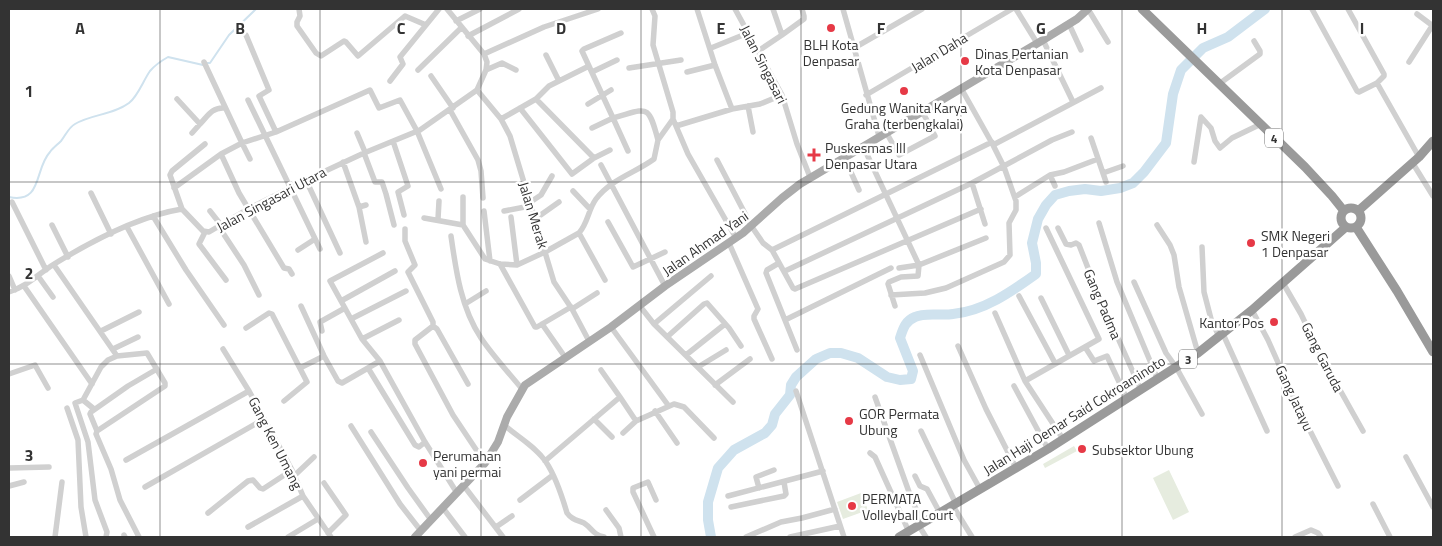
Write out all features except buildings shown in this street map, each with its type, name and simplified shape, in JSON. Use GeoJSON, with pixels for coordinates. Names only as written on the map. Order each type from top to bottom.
{"type":"FeatureCollection","features":[{"type":"Feature","properties":{"kind":"highway","name":"4"},"geometry":{"type":"LineString","coordinates":[[1142,9],[1261,124],[1332,196],[1344,211]]}},
{"type":"Feature","properties":{"kind":"highway"},"geometry":{"type":"LineString","coordinates":[[1358,211],[1416,159],[1433,141]]}},
{"type":"Feature","properties":{"kind":"highway"},"geometry":{"type":"LineString","coordinates":[[1352,208],[1358,211],[1361,219],[1356,227],[1346,227],[1342,221],[1344,211],[1352,208]]}},
{"type":"Feature","properties":{"kind":"highway","name":"Jalan Haji Oemar Said Cokroaminoto"},"geometry":{"type":"LineString","coordinates":[[904,535],[1048,449],[1198,353],[1252,310],[1346,227]]}},
{"type":"Feature","properties":{"kind":"highway"},"geometry":{"type":"LineString","coordinates":[[1356,227],[1433,352]]}},
{"type":"Feature","properties":{"kind":"main road","name":"Jalan Ahmad Yani"},"geometry":{"type":"LineString","coordinates":[[418,534],[485,463],[498,442],[507,417],[522,389],[531,380],[611,327],[665,286],[752,227],[782,198],[810,177],[1040,42],[1088,9]]}},
{"type":"Feature","properties":{"kind":"street"},"geometry":{"type":"LineString","coordinates":[[299,9],[300,16],[297,26],[316,53],[321,56],[344,41],[358,56],[405,16],[426,25]]}},
{"type":"Feature","properties":{"kind":"street"},"geometry":{"type":"LineString","coordinates":[[390,81],[403,64],[400,57],[439,9]]}},
{"type":"Feature","properties":{"kind":"street"},"geometry":{"type":"LineString","coordinates":[[447,9],[484,54],[487,62],[486,70],[477,90]]}},
{"type":"Feature","properties":{"kind":"street"},"geometry":{"type":"LineString","coordinates":[[456,21],[480,9]]}},
{"type":"Feature","properties":{"kind":"street"},"geometry":{"type":"LineString","coordinates":[[468,36],[519,9]]}},
{"type":"Feature","properties":{"kind":"street"},"geometry":{"type":"LineString","coordinates":[[484,54],[544,27],[598,9]]}},
{"type":"Feature","properties":{"kind":"street"},"geometry":{"type":"LineString","coordinates":[[652,9],[655,16],[653,45],[673,119],[688,154],[732,240],[758,309],[754,319],[772,359]]}},
{"type":"Feature","properties":{"kind":"street"},"geometry":{"type":"LineString","coordinates":[[698,9],[732,109]]}},
{"type":"Feature","properties":{"kind":"street","name":"Jalan Singasari"},"geometry":{"type":"LineString","coordinates":[[735,9],[782,95],[797,144],[810,177]]}},
{"type":"Feature","properties":{"kind":"street"},"geometry":{"type":"LineString","coordinates":[[773,9],[782,35]]}},
{"type":"Feature","properties":{"kind":"street"},"geometry":{"type":"LineString","coordinates":[[758,51],[804,19],[802,9]]}},
{"type":"Feature","properties":{"kind":"street"},"geometry":{"type":"LineString","coordinates":[[843,9],[866,95],[882,134],[899,155],[935,136],[922,111]]}},
{"type":"Feature","properties":{"kind":"street"},"geometry":{"type":"LineString","coordinates":[[854,48],[922,9]]}},
{"type":"Feature","properties":{"kind":"street","name":"Jalan Daha"},"geometry":{"type":"LineString","coordinates":[[866,95],[1012,9]]}},
{"type":"Feature","properties":{"kind":"street"},"geometry":{"type":"LineString","coordinates":[[1016,9],[1040,42],[1073,102]]}},
{"type":"Feature","properties":{"kind":"street"},"geometry":{"type":"LineString","coordinates":[[1088,9],[1108,42]]}},
{"type":"Feature","properties":{"kind":"street"},"geometry":{"type":"LineString","coordinates":[[1312,9],[1357,91],[1360,92],[1377,83],[1384,74],[1348,9]]}},
{"type":"Feature","properties":{"kind":"street"},"geometry":{"type":"LineString","coordinates":[[1409,62],[1432,26],[1417,14]]}},
{"type":"Feature","properties":{"kind":"street"},"geometry":{"type":"LineString","coordinates":[[1068,24],[1081,50]]}},
{"type":"Feature","properties":{"kind":"street"},"geometry":{"type":"LineString","coordinates":[[418,70],[461,28]]}},
{"type":"Feature","properties":{"kind":"street"},"geometry":{"type":"LineString","coordinates":[[621,33],[583,49],[628,151]]}},
{"type":"Feature","properties":{"kind":"street"},"geometry":{"type":"LineString","coordinates":[[711,48],[748,33]]}},
{"type":"Feature","properties":{"kind":"street"},"geometry":{"type":"LineString","coordinates":[[246,35],[269,90],[259,96],[276,132]]}},
{"type":"Feature","properties":{"kind":"street"},"geometry":{"type":"LineString","coordinates":[[1219,84],[1260,54],[1254,41]]}},
{"type":"Feature","properties":{"kind":"street"},"geometry":{"type":"LineString","coordinates":[[546,54],[559,81]]}},
{"type":"Feature","properties":{"kind":"street"},"geometry":{"type":"LineString","coordinates":[[592,72],[617,60]]}},
{"type":"Feature","properties":{"kind":"street"},"geometry":{"type":"LineString","coordinates":[[629,68],[681,60]]}},
{"type":"Feature","properties":{"kind":"street"},"geometry":{"type":"LineString","coordinates":[[204,62],[224,108],[250,159]]}},
{"type":"Feature","properties":{"kind":"street"},"geometry":{"type":"LineString","coordinates":[[486,70],[502,63],[516,70]]}},
{"type":"Feature","properties":{"kind":"street"},"geometry":{"type":"LineString","coordinates":[[687,72],[716,65]]}},
{"type":"Feature","properties":{"kind":"street"},"geometry":{"type":"LineString","coordinates":[[501,119],[536,99],[547,87],[589,66]]}},
{"type":"Feature","properties":{"kind":"street"},"geometry":{"type":"LineString","coordinates":[[431,76],[478,160],[481,170],[483,198]]}},
{"type":"Feature","properties":{"kind":"street"},"geometry":{"type":"LineString","coordinates":[[1377,83],[1433,196]]}},
{"type":"Feature","properties":{"kind":"street"},"geometry":{"type":"LineString","coordinates":[[891,295],[924,293],[946,288],[1008,258],[1011,252],[1009,223],[1017,206],[1015,197],[1004,167],[961,88]]}},
{"type":"Feature","properties":{"kind":"street"},"geometry":{"type":"LineString","coordinates":[[772,250],[1101,88]]}},
{"type":"Feature","properties":{"kind":"street"},"geometry":{"type":"LineString","coordinates":[[174,188],[220,154],[242,143],[276,132],[370,90],[379,108],[400,100],[417,131],[441,189]]}},
{"type":"Feature","properties":{"kind":"street","name":"Jalan Singasari Utara"},"geometry":{"type":"LineString","coordinates":[[182,209],[205,232],[212,231],[248,209],[306,180],[365,152],[417,131],[477,90]]}},
{"type":"Feature","properties":{"kind":"street","name":"Jalan Merak"},"geometry":{"type":"LineString","coordinates":[[477,90],[501,119],[510,136],[554,282],[589,341]]}},
{"type":"Feature","properties":{"kind":"street"},"geometry":{"type":"LineString","coordinates":[[588,104],[611,90]]}},
{"type":"Feature","properties":{"kind":"street"},"geometry":{"type":"LineString","coordinates":[[676,126],[732,109],[760,104],[782,95]]}},
{"type":"Feature","properties":{"kind":"street"},"geometry":{"type":"LineString","coordinates":[[176,99],[200,124]]}},
{"type":"Feature","properties":{"kind":"street"},"geometry":{"type":"LineString","coordinates":[[536,99],[594,158]]}},
{"type":"Feature","properties":{"kind":"street"},"geometry":{"type":"LineString","coordinates":[[248,100],[320,249]]}},
{"type":"Feature","properties":{"kind":"street"},"geometry":{"type":"LineString","coordinates":[[748,106],[754,132]]}},
{"type":"Feature","properties":{"kind":"street"},"geometry":{"type":"LineString","coordinates":[[192,133],[214,110],[224,108]]}},
{"type":"Feature","properties":{"kind":"street"},"geometry":{"type":"LineString","coordinates":[[520,108],[571,174],[594,158],[610,150]]}},
{"type":"Feature","properties":{"kind":"street"},"geometry":{"type":"LineString","coordinates":[[592,128],[612,118],[641,111],[646,112],[652,117],[658,140]]}},
{"type":"Feature","properties":{"kind":"street"},"geometry":{"type":"LineString","coordinates":[[1194,162],[1201,117],[1211,128],[1215,141],[1220,148],[1232,138],[1261,124]]}},
{"type":"Feature","properties":{"kind":"street"},"geometry":{"type":"LineString","coordinates":[[463,197],[463,224],[482,257],[500,264],[517,265],[579,234],[584,228],[590,209],[599,196],[623,176],[655,157],[654,152],[658,140],[673,119]]}},
{"type":"Feature","properties":{"kind":"street"},"geometry":{"type":"LineString","coordinates":[[785,271],[972,184],[1052,140],[1072,132]]}},
{"type":"Feature","properties":{"kind":"street"},"geometry":{"type":"LineString","coordinates":[[356,133],[365,152],[375,182],[382,182],[394,225]]}},
{"type":"Feature","properties":{"kind":"street"},"geometry":{"type":"LineString","coordinates":[[1091,138],[1106,182]]}},
{"type":"Feature","properties":{"kind":"street"},"geometry":{"type":"LineString","coordinates":[[392,141],[408,186],[398,192],[404,215]]}},
{"type":"Feature","properties":{"kind":"street"},"geometry":{"type":"LineString","coordinates":[[9,276],[12,291],[24,286],[54,265],[111,234],[153,216],[182,209],[170,176],[172,171],[205,144]]}},
{"type":"Feature","properties":{"kind":"street"},"geometry":{"type":"LineString","coordinates":[[863,146],[919,265],[919,276],[902,277],[888,282],[895,306]]}},
{"type":"Feature","properties":{"kind":"street"},"geometry":{"type":"LineString","coordinates":[[220,154],[248,209],[284,268],[290,269],[292,274]]}},
{"type":"Feature","properties":{"kind":"street"},"geometry":{"type":"LineString","coordinates":[[844,157],[860,190]]}},
{"type":"Feature","properties":{"kind":"street"},"geometry":{"type":"LineString","coordinates":[[1015,197],[1050,175],[1098,159]]}},
{"type":"Feature","properties":{"kind":"street"},"geometry":{"type":"LineString","coordinates":[[717,160],[752,227],[763,243],[772,250],[793,288],[797,289],[909,242],[981,209]]}},
{"type":"Feature","properties":{"kind":"street"},"geometry":{"type":"LineString","coordinates":[[344,162],[359,208],[366,242]]}},
{"type":"Feature","properties":{"kind":"street"},"geometry":{"type":"LineString","coordinates":[[601,165],[665,286]]}},
{"type":"Feature","properties":{"kind":"street"},"geometry":{"type":"LineString","coordinates":[[1103,173],[1123,166]]}},
{"type":"Feature","properties":{"kind":"street"},"geometry":{"type":"LineString","coordinates":[[1050,175],[1055,186]]}},
{"type":"Feature","properties":{"kind":"street"},"geometry":{"type":"LineString","coordinates":[[504,211],[530,205],[541,195],[552,176]]}},
{"type":"Feature","properties":{"kind":"street"},"geometry":{"type":"LineString","coordinates":[[306,180],[340,253]]}},
{"type":"Feature","properties":{"kind":"street"},"geometry":{"type":"LineString","coordinates":[[972,184],[985,224]]}},
{"type":"Feature","properties":{"kind":"street"},"geometry":{"type":"LineString","coordinates":[[573,191],[590,209]]}},
{"type":"Feature","properties":{"kind":"street"},"geometry":{"type":"LineString","coordinates":[[91,193],[111,234]]}},
{"type":"Feature","properties":{"kind":"street"},"geometry":{"type":"LineString","coordinates":[[438,220],[439,201]]}},
{"type":"Feature","properties":{"kind":"street"},"geometry":{"type":"LineString","coordinates":[[12,202],[46,270]]}},
{"type":"Feature","properties":{"kind":"street"},"geometry":{"type":"LineString","coordinates":[[535,219],[559,202]]}},
{"type":"Feature","properties":{"kind":"street"},"geometry":{"type":"LineString","coordinates":[[359,208],[366,205]]}},
{"type":"Feature","properties":{"kind":"street"},"geometry":{"type":"LineString","coordinates":[[210,211],[244,265],[259,295]]}},
{"type":"Feature","properties":{"kind":"street"},"geometry":{"type":"LineString","coordinates":[[484,211],[490,261]]}},
{"type":"Feature","properties":{"kind":"street"},"geometry":{"type":"LineString","coordinates":[[153,216],[186,270],[224,325]]}},
{"type":"Feature","properties":{"kind":"street"},"geometry":{"type":"LineString","coordinates":[[511,217],[517,265]]}},
{"type":"Feature","properties":{"kind":"street"},"geometry":{"type":"LineString","coordinates":[[424,218],[463,224]]}},
{"type":"Feature","properties":{"kind":"street"},"geometry":{"type":"LineString","coordinates":[[608,222],[633,267],[665,252]]}},
{"type":"Feature","properties":{"kind":"street"},"geometry":{"type":"LineString","coordinates":[[1099,223],[1116,282],[1158,380]]}},
{"type":"Feature","properties":{"kind":"street"},"geometry":{"type":"LineString","coordinates":[[52,225],[68,257]]}},
{"type":"Feature","properties":{"kind":"street"},"geometry":{"type":"LineString","coordinates":[[1157,225],[1174,254],[1179,287],[1198,353]]}},
{"type":"Feature","properties":{"kind":"street"},"geometry":{"type":"LineString","coordinates":[[126,227],[169,304]]}},
{"type":"Feature","properties":{"kind":"street"},"geometry":{"type":"LineString","coordinates":[[1025,381],[1099,339],[1046,228]]}},
{"type":"Feature","properties":{"kind":"street","name":"Gang Padma"},"geometry":{"type":"LineString","coordinates":[[1058,228],[1066,244],[1076,243],[1079,245],[1141,390]]}},
{"type":"Feature","properties":{"kind":"street"},"geometry":{"type":"LineString","coordinates":[[405,229],[405,241],[415,264],[408,272],[433,322],[433,326],[437,329],[468,384]]}},
{"type":"Feature","properties":{"kind":"street"},"geometry":{"type":"LineString","coordinates":[[205,232],[199,244],[226,280]]}},
{"type":"Feature","properties":{"kind":"street"},"geometry":{"type":"LineString","coordinates":[[579,234],[605,280]]}},
{"type":"Feature","properties":{"kind":"street"},"geometry":{"type":"LineString","coordinates":[[451,236],[457,276],[465,304],[480,337],[522,389]]}},
{"type":"Feature","properties":{"kind":"street"},"geometry":{"type":"LineString","coordinates":[[899,268],[919,265],[986,238]]}},
{"type":"Feature","properties":{"kind":"street"},"geometry":{"type":"LineString","coordinates":[[298,250],[315,239]]}},
{"type":"Feature","properties":{"kind":"street"},"geometry":{"type":"LineString","coordinates":[[1202,247],[1204,292],[1211,320],[1221,336],[1267,430]]}},
{"type":"Feature","properties":{"kind":"street"},"geometry":{"type":"LineString","coordinates":[[383,252],[330,280],[362,339],[380,361],[425,442],[457,494]]}},
{"type":"Feature","properties":{"kind":"street"},"geometry":{"type":"LineString","coordinates":[[779,263],[767,270],[766,273],[798,350]]}},
{"type":"Feature","properties":{"kind":"street"},"geometry":{"type":"LineString","coordinates":[[500,264],[533,326],[536,327],[596,293]]}},
{"type":"Feature","properties":{"kind":"street"},"geometry":{"type":"LineString","coordinates":[[54,265],[117,356]]}},
{"type":"Feature","properties":{"kind":"street"},"geometry":{"type":"LineString","coordinates":[[785,320],[891,268]]}},
{"type":"Feature","properties":{"kind":"street"},"geometry":{"type":"LineString","coordinates":[[341,301],[395,271]]}},
{"type":"Feature","properties":{"kind":"street"},"geometry":{"type":"LineString","coordinates":[[38,276],[53,297]]}},
{"type":"Feature","properties":{"kind":"street"},"geometry":{"type":"LineString","coordinates":[[654,324],[711,276]]}},
{"type":"Feature","properties":{"kind":"street"},"geometry":{"type":"LineString","coordinates":[[1134,282],[1166,353],[1202,414]]}},
{"type":"Feature","properties":{"kind":"street","name":"Gang Garuda"},"geometry":{"type":"LineString","coordinates":[[1283,283],[1301,314],[1322,358],[1364,432]]}},
{"type":"Feature","properties":{"kind":"street"},"geometry":{"type":"LineString","coordinates":[[24,286],[92,384]]}},
{"type":"Feature","properties":{"kind":"street"},"geometry":{"type":"LineString","coordinates":[[351,319],[406,291]]}},
{"type":"Feature","properties":{"kind":"street"},"geometry":{"type":"LineString","coordinates":[[465,304],[486,291]]}},
{"type":"Feature","properties":{"kind":"street"},"geometry":{"type":"LineString","coordinates":[[1019,296],[1055,363]]}},
{"type":"Feature","properties":{"kind":"street"},"geometry":{"type":"LineString","coordinates":[[1041,298],[1070,355]]}},
{"type":"Feature","properties":{"kind":"street"},"geometry":{"type":"LineString","coordinates":[[667,336],[705,303],[725,324],[741,346]]}},
{"type":"Feature","properties":{"kind":"street"},"geometry":{"type":"LineString","coordinates":[[301,306],[324,356],[340,383],[380,361]]}},
{"type":"Feature","properties":{"kind":"street"},"geometry":{"type":"LineString","coordinates":[[639,306],[654,324],[733,402]]}},
{"type":"Feature","properties":{"kind":"street"},"geometry":{"type":"LineString","coordinates":[[322,331],[320,322],[345,308]]}},
{"type":"Feature","properties":{"kind":"street","name":"Gang Jatayu"},"geometry":{"type":"LineString","coordinates":[[1252,310],[1338,486]]}},
{"type":"Feature","properties":{"kind":"street"},"geometry":{"type":"LineString","coordinates":[[101,331],[139,312]]}},
{"type":"Feature","properties":{"kind":"street"},"geometry":{"type":"LineString","coordinates":[[246,328],[271,313],[300,368],[307,383],[284,401]]}},
{"type":"Feature","properties":{"kind":"street"},"geometry":{"type":"LineString","coordinates":[[995,313],[1025,381],[1063,439]]}},
{"type":"Feature","properties":{"kind":"street"},"geometry":{"type":"LineString","coordinates":[[362,339],[399,320]]}},
{"type":"Feature","properties":{"kind":"street"},"geometry":{"type":"LineString","coordinates":[[542,324],[565,357]]}},
{"type":"Feature","properties":{"kind":"street"},"geometry":{"type":"LineString","coordinates":[[686,355],[725,324]]}},
{"type":"Feature","properties":{"kind":"street"},"geometry":{"type":"LineString","coordinates":[[433,326],[415,340],[415,344],[453,416],[485,463]]}},
{"type":"Feature","properties":{"kind":"street"},"geometry":{"type":"LineString","coordinates":[[611,327],[668,405]]}},
{"type":"Feature","properties":{"kind":"street"},"geometry":{"type":"LineString","coordinates":[[113,349],[138,337]]}},
{"type":"Feature","properties":{"kind":"street"},"geometry":{"type":"LineString","coordinates":[[958,346],[986,409],[1016,468]]}},
{"type":"Feature","properties":{"kind":"street"},"geometry":{"type":"LineString","coordinates":[[1085,346],[1094,361],[1107,356],[1127,399]]}},
{"type":"Feature","properties":{"kind":"street"},"geometry":{"type":"LineString","coordinates":[[223,349],[249,391]]}},
{"type":"Feature","properties":{"kind":"street"},"geometry":{"type":"LineString","coordinates":[[698,367],[726,350]]}},
{"type":"Feature","properties":{"kind":"street"},"geometry":{"type":"LineString","coordinates":[[97,432],[164,386],[165,383],[147,353],[117,356],[104,363],[82,400],[75,403],[88,442],[93,490],[107,532],[106,537]]}},
{"type":"Feature","properties":{"kind":"street"},"geometry":{"type":"LineString","coordinates":[[300,368],[324,356]]}},
{"type":"Feature","properties":{"kind":"street"},"geometry":{"type":"LineString","coordinates":[[920,356],[964,460],[980,489]]}},
{"type":"Feature","properties":{"kind":"street"},"geometry":{"type":"LineString","coordinates":[[716,385],[750,359]]}},
{"type":"Feature","properties":{"kind":"street"},"geometry":{"type":"LineString","coordinates":[[9,374],[35,365],[48,388]]}},
{"type":"Feature","properties":{"kind":"street"},"geometry":{"type":"LineString","coordinates":[[368,368],[414,445],[419,447],[425,442]]}},
{"type":"Feature","properties":{"kind":"street"},"geometry":{"type":"LineString","coordinates":[[139,537],[118,497],[111,469],[90,414],[94,409],[128,386],[157,369]]}},
{"type":"Feature","properties":{"kind":"street"},"geometry":{"type":"LineString","coordinates":[[600,370],[636,421]]}},
{"type":"Feature","properties":{"kind":"street"},"geometry":{"type":"LineString","coordinates":[[1014,386],[1048,449]]}},
{"type":"Feature","properties":{"kind":"street","name":"Gang Ken Umang"},"geometry":{"type":"LineString","coordinates":[[126,460],[249,391],[294,472],[303,496],[330,535]]}},
{"type":"Feature","properties":{"kind":"street"},"geometry":{"type":"LineString","coordinates":[[796,391],[844,537]]}},
{"type":"Feature","properties":{"kind":"street"},"geometry":{"type":"LineString","coordinates":[[545,461],[620,397]]}},
{"type":"Feature","properties":{"kind":"street"},"geometry":{"type":"LineString","coordinates":[[874,397],[926,537]]}},
{"type":"Feature","properties":{"kind":"street"},"geometry":{"type":"LineString","coordinates":[[82,400],[94,409]]}},
{"type":"Feature","properties":{"kind":"street"},"geometry":{"type":"LineString","coordinates":[[623,433],[636,421],[668,405],[674,404],[684,406],[714,438]]}},
{"type":"Feature","properties":{"kind":"street"},"geometry":{"type":"LineString","coordinates":[[67,408],[78,440],[81,507],[86,537]]}},
{"type":"Feature","properties":{"kind":"street"},"geometry":{"type":"LineString","coordinates":[[655,411],[677,443]]}},
{"type":"Feature","properties":{"kind":"street"},"geometry":{"type":"LineString","coordinates":[[145,487],[264,419]]}},
{"type":"Feature","properties":{"kind":"street"},"geometry":{"type":"LineString","coordinates":[[594,419],[612,438]]}},
{"type":"Feature","properties":{"kind":"street"},"geometry":{"type":"LineString","coordinates":[[351,426],[418,534]]}},
{"type":"Feature","properties":{"kind":"street"},"geometry":{"type":"LineString","coordinates":[[504,426],[536,451],[545,461],[553,475],[569,516],[586,524],[596,536],[604,537]]}},
{"type":"Feature","properties":{"kind":"street"},"geometry":{"type":"LineString","coordinates":[[921,431],[954,505],[972,537]]}},
{"type":"Feature","properties":{"kind":"street"},"geometry":{"type":"LineString","coordinates":[[371,432],[431,520]]}},
{"type":"Feature","properties":{"kind":"street"},"geometry":{"type":"LineString","coordinates":[[870,453],[875,457],[904,535]]}},
{"type":"Feature","properties":{"kind":"street"},"geometry":{"type":"LineString","coordinates":[[208,513],[248,481],[254,480],[263,489],[294,472],[314,457]]}},
{"type":"Feature","properties":{"kind":"street"},"geometry":{"type":"LineString","coordinates":[[1406,457],[1433,507]]}},
{"type":"Feature","properties":{"kind":"street"},"geometry":{"type":"LineString","coordinates":[[9,468],[49,467]]}},
{"type":"Feature","properties":{"kind":"street"},"geometry":{"type":"LineString","coordinates":[[759,488],[756,477],[774,470]]}},
{"type":"Feature","properties":{"kind":"street"},"geometry":{"type":"LineString","coordinates":[[728,496],[823,471]]}},
{"type":"Feature","properties":{"kind":"street"},"geometry":{"type":"LineString","coordinates":[[520,500],[553,475]]}},
{"type":"Feature","properties":{"kind":"street"},"geometry":{"type":"LineString","coordinates":[[915,476],[920,486],[927,489],[940,513]]}},
{"type":"Feature","properties":{"kind":"street"},"geometry":{"type":"LineString","coordinates":[[9,486],[24,482]]}},
{"type":"Feature","properties":{"kind":"street"},"geometry":{"type":"LineString","coordinates":[[55,537],[62,482]]}},
{"type":"Feature","properties":{"kind":"street"},"geometry":{"type":"LineString","coordinates":[[654,537],[633,492],[633,488],[648,482],[656,500]]}},
{"type":"Feature","properties":{"kind":"street"},"geometry":{"type":"LineString","coordinates":[[731,507],[784,496],[786,494],[784,482]]}},
{"type":"Feature","properties":{"kind":"street"},"geometry":{"type":"LineString","coordinates":[[324,483],[351,521]]}},
{"type":"Feature","properties":{"kind":"street"},"geometry":{"type":"LineString","coordinates":[[464,486],[503,537]]}},
{"type":"Feature","properties":{"kind":"street"},"geometry":{"type":"LineString","coordinates":[[248,526],[303,496]]}},
{"type":"Feature","properties":{"kind":"street"},"geometry":{"type":"LineString","coordinates":[[1373,504],[1390,537]]}},
{"type":"Feature","properties":{"kind":"street"},"geometry":{"type":"LineString","coordinates":[[444,508],[465,537]]}},
{"type":"Feature","properties":{"kind":"street"},"geometry":{"type":"LineString","coordinates":[[746,537],[781,522],[835,509]]}},
{"type":"Feature","properties":{"kind":"street"},"geometry":{"type":"LineString","coordinates":[[606,510],[619,528],[621,537]]}},
{"type":"Feature","properties":{"kind":"street"},"geometry":{"type":"LineString","coordinates":[[330,535],[346,515]]}},
{"type":"Feature","properties":{"kind":"street"},"geometry":{"type":"LineString","coordinates":[[496,528],[512,516]]}},
{"type":"Feature","properties":{"kind":"street"},"geometry":{"type":"LineString","coordinates":[[288,537],[318,519]]}},
{"type":"Feature","properties":{"kind":"street"},"geometry":{"type":"LineString","coordinates":[[790,537],[840,526]]}},
{"type":"Feature","properties":{"kind":"street"},"geometry":{"type":"LineString","coordinates":[[1295,537],[1311,530],[1318,533],[1321,537]]}},
{"type":"Feature","properties":{"kind":"shaded area"},"geometry":{"type":"Polygon","coordinates":[[[1074,446],[1077,451],[1045,468],[1043,464],[1074,446]]]}},
{"type":"Feature","properties":{"kind":"shaded area"},"geometry":{"type":"Polygon","coordinates":[[[1169,470],[1189,512],[1173,520],[1153,478],[1169,470]]]}},
{"type":"Feature","properties":{"kind":"shaded area","name":"PERMATA Volleyball Court"},"geometry":{"type":"Polygon","coordinates":[[[861,493],[868,510],[843,519],[837,502],[861,493]]]}},
{"type":"Feature","properties":{"kind":"waterway"},"geometry":{"type":"LineString","coordinates":[[207,63],[210,63],[229,35],[256,9]]}},
{"type":"Feature","properties":{"kind":"waterway"},"geometry":{"type":"LineString","coordinates":[[711,537],[708,520],[708,502],[718,468],[734,450],[765,433],[772,425],[775,414],[790,395],[791,385],[796,377],[816,359],[830,353],[841,353],[858,358],[887,377],[900,380],[911,379],[913,371],[900,338],[909,321],[923,315],[953,314],[976,309],[997,300],[1036,274],[1032,243],[1038,219],[1046,205],[1055,195],[1069,191],[1085,189],[1101,191],[1120,188],[1133,183],[1166,143],[1173,94],[1181,70],[1203,48],[1228,37],[1265,9]]}},
{"type":"Feature","properties":{"kind":"waterway"},"geometry":{"type":"LineString","coordinates":[[9,197],[20,198],[28,195],[33,190],[45,159],[75,124],[116,110],[129,103],[150,71],[168,57],[203,65]]}},
{"type":"Feature","properties":{"kind":"place","name":"BLH Kota Denpasar"},"geometry":{"type":"Point","coordinates":[831,28]}},
{"type":"Feature","properties":{"kind":"place","name":"Dinas Pertanian Kota Denpasar"},"geometry":{"type":"Point","coordinates":[965,61]}},
{"type":"Feature","properties":{"kind":"place","name":"Gedung Wanita Karya Graha (terbengkalai)"},"geometry":{"type":"Point","coordinates":[904,91]}},
{"type":"Feature","properties":{"kind":"place","name":"Puskesmas III Denpasar Utara"},"geometry":{"type":"Point","coordinates":[814,155]}},
{"type":"Feature","properties":{"kind":"place","name":"SMK Negeri 1 Denpasar"},"geometry":{"type":"Point","coordinates":[1251,243]}},
{"type":"Feature","properties":{"kind":"place","name":"Kantor Pos"},"geometry":{"type":"Point","coordinates":[1274,322]}},
{"type":"Feature","properties":{"kind":"place","name":"GOR Permata Ubung"},"geometry":{"type":"Point","coordinates":[849,421]}},
{"type":"Feature","properties":{"kind":"place","name":"Subsektor Ubung"},"geometry":{"type":"Point","coordinates":[1082,449]}},
{"type":"Feature","properties":{"kind":"place","name":"Perumahan yani permai"},"geometry":{"type":"Point","coordinates":[423,463]}},
{"type":"Feature","properties":{"kind":"place","name":"PERMATA Volleyball Court"},"geometry":{"type":"Point","coordinates":[852,506]}}]}
